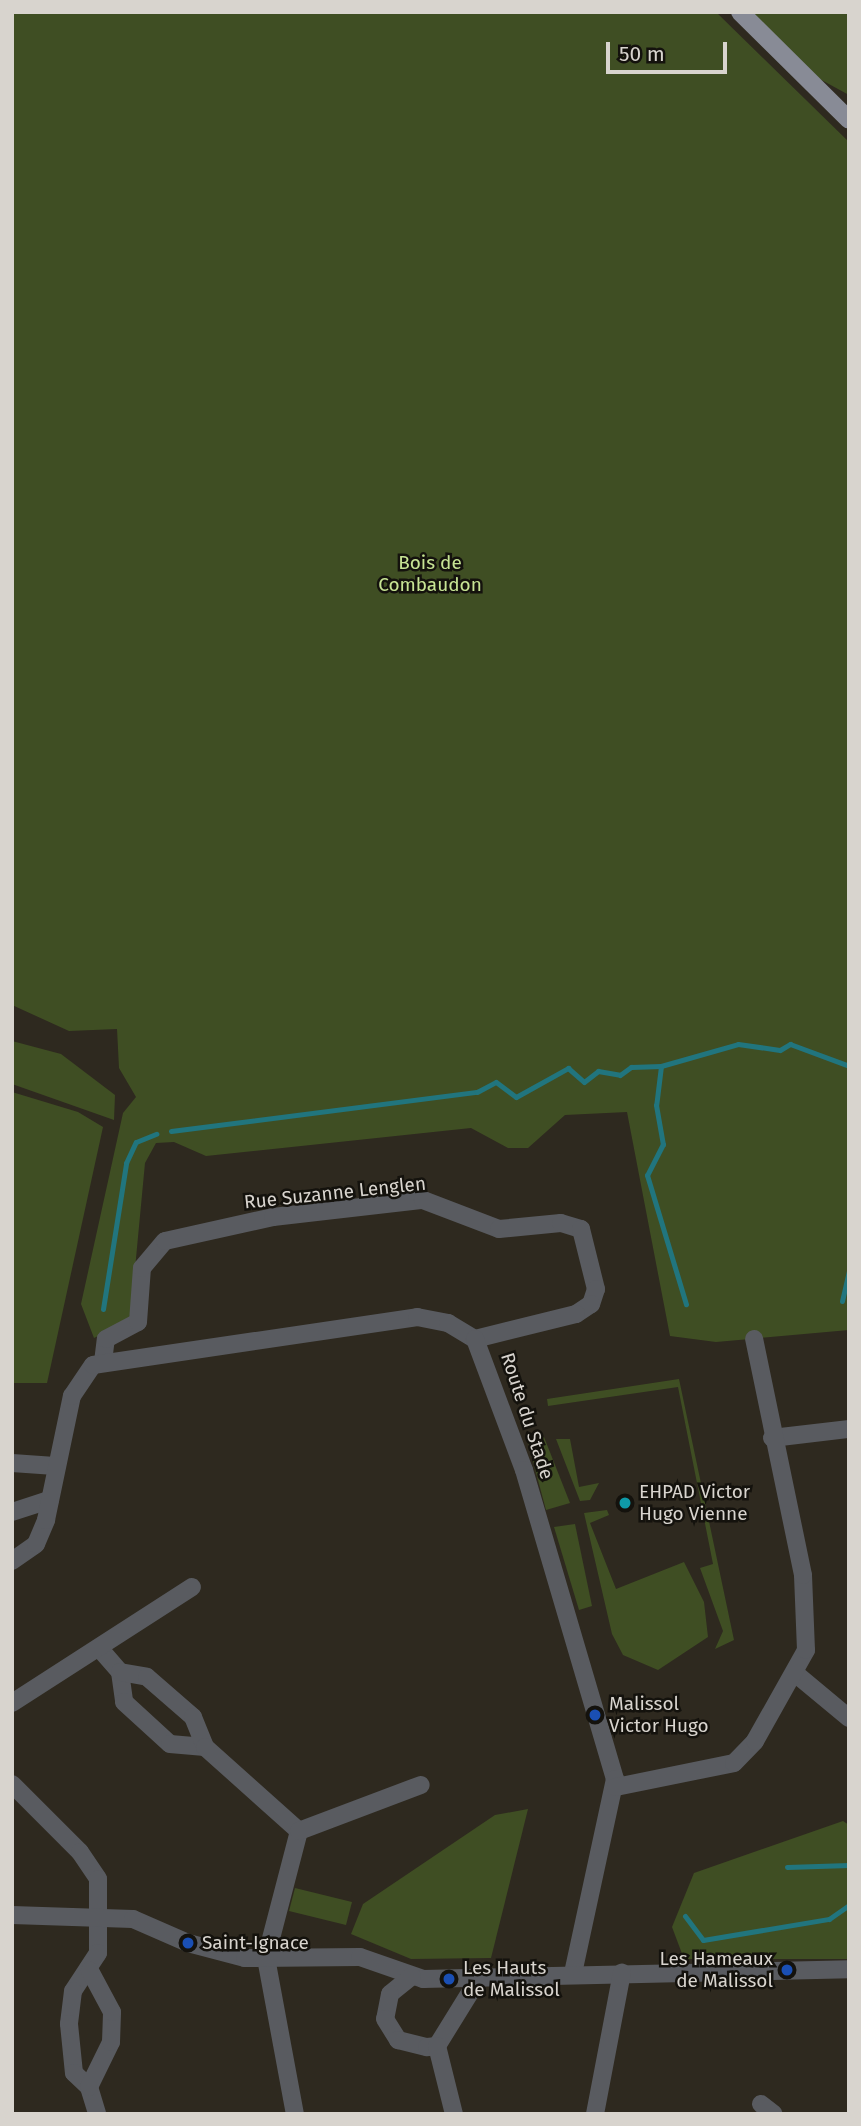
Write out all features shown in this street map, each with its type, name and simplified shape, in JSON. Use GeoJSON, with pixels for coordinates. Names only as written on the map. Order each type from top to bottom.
{"type":"FeatureCollection","features":[{"type":"Feature","properties":{"kind":"main road"},"geometry":{"type":"LineString","coordinates":[[740,12],[849,120]]}},
{"type":"Feature","properties":{"kind":"street","name":"Rue Suzanne Lenglen"},"geometry":{"type":"LineString","coordinates":[[103,1362],[106,1339],[138,1322],[142,1268],[165,1241],[273,1217],[423,1200],[499,1229],[561,1223],[582,1229],[596,1289],[591,1304],[576,1314],[475,1339]]}},
{"type":"Feature","properties":{"kind":"street","name":"Route du Stade"},"geometry":{"type":"LineString","coordinates":[[103,1362],[417,1317],[448,1323],[475,1339],[524,1470],[616,1787]]}},
{"type":"Feature","properties":{"kind":"street"},"geometry":{"type":"LineString","coordinates":[[573,1974],[616,1787],[734,1763],[796,1674],[809,1616],[754,1339]]}},
{"type":"Feature","properties":{"kind":"street"},"geometry":{"type":"LineString","coordinates":[[12,1561],[36,1544],[50,1500],[55,1465],[72,1396],[83,1375],[103,1362]]}},
{"type":"Feature","properties":{"kind":"street"},"geometry":{"type":"LineString","coordinates":[[772,1438],[849,1429]]}},
{"type":"Feature","properties":{"kind":"street"},"geometry":{"type":"LineString","coordinates":[[12,1463],[55,1465]]}},
{"type":"Feature","properties":{"kind":"street"},"geometry":{"type":"LineString","coordinates":[[12,1512],[50,1500]]}},
{"type":"Feature","properties":{"kind":"street"},"geometry":{"type":"LineString","coordinates":[[12,1703],[100,1649],[192,1587]]}},
{"type":"Feature","properties":{"kind":"street"},"geometry":{"type":"LineString","coordinates":[[100,1649],[120,1672],[124,1702],[170,1744],[205,1747]]}},
{"type":"Feature","properties":{"kind":"street"},"geometry":{"type":"LineString","coordinates":[[120,1672],[147,1677],[193,1717],[205,1747],[299,1831]]}},
{"type":"Feature","properties":{"kind":"street"},"geometry":{"type":"LineString","coordinates":[[796,1674],[849,1718]]}},
{"type":"Feature","properties":{"kind":"street"},"geometry":{"type":"LineString","coordinates":[[12,1784],[94,1870],[100,1917],[90,1971],[73,1991],[69,2024],[74,2073],[89,2087],[97,2114]]}},
{"type":"Feature","properties":{"kind":"street"},"geometry":{"type":"LineString","coordinates":[[299,1831],[421,1785]]}},
{"type":"Feature","properties":{"kind":"street"},"geometry":{"type":"LineString","coordinates":[[295,2114],[266,1958],[299,1831]]}},
{"type":"Feature","properties":{"kind":"street"},"geometry":{"type":"LineString","coordinates":[[12,1914],[133,1919],[215,1951],[266,1958],[360,1957],[412,1976],[479,1978],[849,1969]]}},
{"type":"Feature","properties":{"kind":"street"},"geometry":{"type":"LineString","coordinates":[[89,2087],[111,2042],[112,2011],[90,1971]]}},
{"type":"Feature","properties":{"kind":"street"},"geometry":{"type":"LineString","coordinates":[[595,2114],[622,1973]]}},
{"type":"Feature","properties":{"kind":"street"},"geometry":{"type":"LineString","coordinates":[[412,1976],[390,1994],[385,2019],[398,2040],[437,2046]]}},
{"type":"Feature","properties":{"kind":"street"},"geometry":{"type":"LineString","coordinates":[[454,2114],[437,2046],[479,1978]]}},
{"type":"Feature","properties":{"kind":"green space","name":"Bois de Combaudon"},"geometry":{"type":"Polygon","coordinates":[[[12,12],[716,12],[849,142],[849,1330],[716,1342],[670,1336],[627,1112],[565,1115],[528,1148],[508,1148],[471,1128],[206,1156],[174,1142],[156,1143],[145,1163],[128,1322],[94,1338],[81,1304],[123,1113],[136,1097],[119,1068],[117,1029],[69,1031],[12,1005],[12,12]]]}},
{"type":"Feature","properties":{"kind":"green space"},"geometry":{"type":"Polygon","coordinates":[[[752,12],[849,12],[849,95],[816,77],[752,12]]]}},
{"type":"Feature","properties":{"kind":"green space"},"geometry":{"type":"Polygon","coordinates":[[[12,1041],[61,1054],[115,1095],[114,1120],[12,1084],[12,1041]]]}},
{"type":"Feature","properties":{"kind":"green space"},"geometry":{"type":"Polygon","coordinates":[[[12,1092],[78,1112],[103,1127],[47,1383],[12,1383],[12,1092]]]}},
{"type":"Feature","properties":{"kind":"green space"},"geometry":{"type":"Polygon","coordinates":[[[679,1379],[734,1640],[715,1649],[723,1631],[700,1568],[713,1564],[678,1387],[548,1406],[547,1399],[679,1379]]]}},
{"type":"Feature","properties":{"kind":"green space"},"geometry":{"type":"Polygon","coordinates":[[[544,1437],[570,1503],[546,1510],[527,1439],[544,1437]]]}},
{"type":"Feature","properties":{"kind":"green space"},"geometry":{"type":"Polygon","coordinates":[[[556,1439],[570,1439],[579,1487],[599,1483],[590,1500],[580,1501],[556,1439]]]}},
{"type":"Feature","properties":{"kind":"green space"},"geometry":{"type":"Polygon","coordinates":[[[607,1510],[609,1515],[590,1523],[616,1589],[684,1562],[704,1602],[708,1637],[658,1670],[623,1655],[612,1634],[584,1513],[607,1510]]]}},
{"type":"Feature","properties":{"kind":"green space"},"geometry":{"type":"Polygon","coordinates":[[[575,1524],[592,1606],[579,1610],[554,1527],[575,1524]]]}},
{"type":"Feature","properties":{"kind":"green space"},"geometry":{"type":"Polygon","coordinates":[[[528,1809],[491,1958],[411,1959],[351,1934],[363,1904],[495,1815],[528,1809]]]}},
{"type":"Feature","properties":{"kind":"green space"},"geometry":{"type":"Polygon","coordinates":[[[843,1821],[849,1825],[849,1959],[684,1959],[672,1927],[694,1873],[843,1821]]]}},
{"type":"Feature","properties":{"kind":"green space"},"geometry":{"type":"Polygon","coordinates":[[[295,1888],[352,1902],[346,1925],[289,1911],[295,1888]]]}},
{"type":"Feature","properties":{"kind":"waterway"},"geometry":{"type":"LineString","coordinates":[[171,1131],[477,1092],[496,1082],[516,1097],[568,1068],[584,1082],[598,1071],[620,1075],[631,1067],[661,1066],[738,1044],[780,1050],[790,1044],[849,1066]]}},
{"type":"Feature","properties":{"kind":"waterway"},"geometry":{"type":"LineString","coordinates":[[661,1066],[656,1105],[663,1144],[647,1175],[686,1304]]}},
{"type":"Feature","properties":{"kind":"waterway"},"geometry":{"type":"LineString","coordinates":[[103,1309],[126,1163],[136,1142],[156,1134]]}},
{"type":"Feature","properties":{"kind":"waterway"},"geometry":{"type":"LineString","coordinates":[[842,1301],[849,1270]]}},
{"type":"Feature","properties":{"kind":"waterway"},"geometry":{"type":"LineString","coordinates":[[787,1867],[849,1865]]}},
{"type":"Feature","properties":{"kind":"waterway"},"geometry":{"type":"LineString","coordinates":[[685,1916],[703,1940],[829,1919],[849,1905]]}},
{"type":"Feature","properties":{"kind":"place","name":"EHPAD Victor Hugo Vienne"},"geometry":{"type":"Point","coordinates":[625,1503]}},
{"type":"Feature","properties":{"kind":"place","name":"Malissol Victor Hugo"},"geometry":{"type":"Point","coordinates":[595,1715]}},
{"type":"Feature","properties":{"kind":"place","name":"Saint-Ignace"},"geometry":{"type":"Point","coordinates":[188,1943]}},
{"type":"Feature","properties":{"kind":"place","name":"Les Hameaux de Malissol"},"geometry":{"type":"Point","coordinates":[787,1970]}},
{"type":"Feature","properties":{"kind":"place","name":"Les Hauts de Malissol"},"geometry":{"type":"Point","coordinates":[449,1979]}}]}
